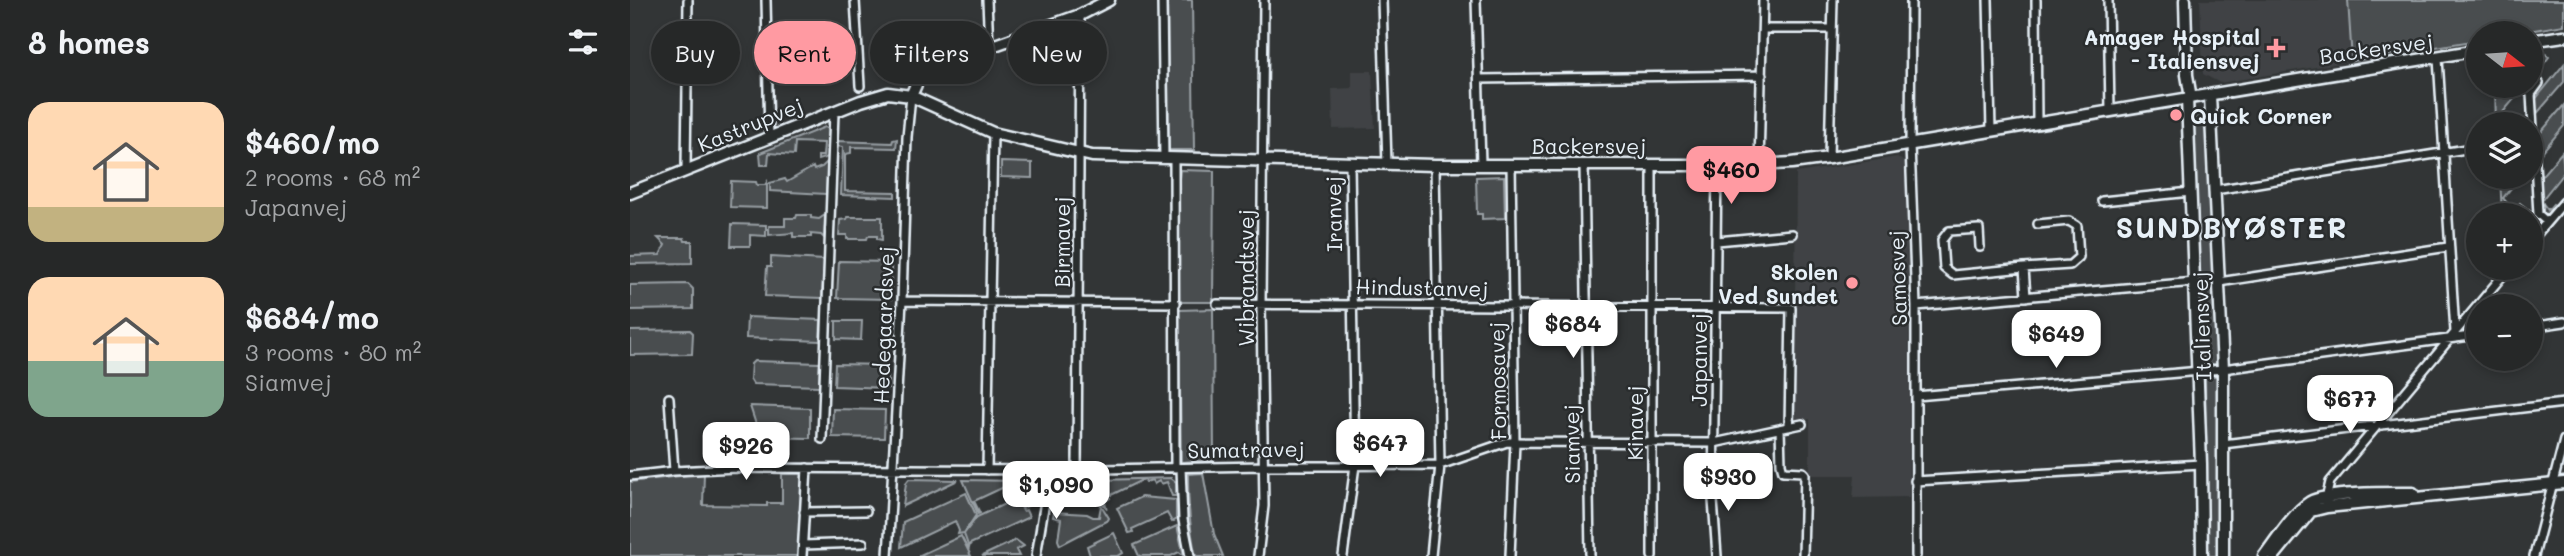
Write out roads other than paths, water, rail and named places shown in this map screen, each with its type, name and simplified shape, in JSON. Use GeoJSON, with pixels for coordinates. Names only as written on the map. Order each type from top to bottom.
{"type":"FeatureCollection","features":[{"type":"Feature","properties":{"kind":"street"},"geometry":{"type":"LineString","coordinates":[[686,170],[688,0]]}},
{"type":"Feature","properties":{"kind":"street"},"geometry":{"type":"LineString","coordinates":[[766,0],[769,138]]}},
{"type":"Feature","properties":{"kind":"street"},"geometry":{"type":"LineString","coordinates":[[855,0],[860,86]]}},
{"type":"Feature","properties":{"kind":"street"},"geometry":{"type":"LineString","coordinates":[[987,0],[988,21]]}},
{"type":"Feature","properties":{"kind":"street"},"geometry":{"type":"LineString","coordinates":[[994,45],[1080,15],[1090,5],[1109,0]]}},
{"type":"Feature","properties":{"kind":"street"},"geometry":{"type":"LineString","coordinates":[[1162,0],[1176,303],[1178,468],[1190,556]]}},
{"type":"Feature","properties":{"kind":"street","name":"Wibrandtsvej"},"geometry":{"type":"LineString","coordinates":[[1258,556],[1264,506],[1261,304],[1264,0]]}},
{"type":"Feature","properties":{"kind":"street"},"geometry":{"type":"LineString","coordinates":[[1382,0],[1387,164]]}},
{"type":"Feature","properties":{"kind":"street"},"geometry":{"type":"LineString","coordinates":[[1476,0],[1481,164]]}},
{"type":"Feature","properties":{"kind":"street"},"geometry":{"type":"LineString","coordinates":[[1759,164],[1763,0]]}},
{"type":"Feature","properties":{"kind":"street"},"geometry":{"type":"LineString","coordinates":[[1829,158],[1833,0]]}},
{"type":"Feature","properties":{"kind":"street","name":"Samosvej"},"geometry":{"type":"LineString","coordinates":[[1911,0],[1910,145],[1916,306],[1916,556]]}},
{"type":"Feature","properties":{"kind":"street"},"geometry":{"type":"LineString","coordinates":[[1988,0],[1991,131]]}},
{"type":"Feature","properties":{"kind":"street"},"geometry":{"type":"LineString","coordinates":[[2036,0],[2037,123]]}},
{"type":"Feature","properties":{"kind":"street"},"geometry":{"type":"LineString","coordinates":[[2108,0],[2110,111]]}},
{"type":"Feature","properties":{"kind":"street","name":"Italiensvej"},"geometry":{"type":"LineString","coordinates":[[2185,0],[2202,556]]}},
{"type":"Feature","properties":{"kind":"street","name":"Birmavej"},"geometry":{"type":"LineString","coordinates":[[1077,470],[1080,15]]}},
{"type":"Feature","properties":{"kind":"street"},"geometry":{"type":"LineString","coordinates":[[1763,29],[1832,29]]}},
{"type":"Feature","properties":{"kind":"street"},"geometry":{"type":"LineString","coordinates":[[2543,39],[2564,36]]}},
{"type":"Feature","properties":{"kind":"street","name":"Backersvej"},"geometry":{"type":"LineString","coordinates":[[911,96],[993,133],[1079,155],[1350,164],[1759,164],[1829,158],[2466,52]]}},
{"type":"Feature","properties":{"kind":"street"},"geometry":{"type":"LineString","coordinates":[[2438,58],[2455,332]]}},
{"type":"Feature","properties":{"kind":"street"},"geometry":{"type":"LineString","coordinates":[[1479,79],[1762,75]]}},
{"type":"Feature","properties":{"kind":"street"},"geometry":{"type":"LineString","coordinates":[[911,96],[916,84]]}},
{"type":"Feature","properties":{"kind":"street","name":"Kastrupvej"},"geometry":{"type":"LineString","coordinates":[[630,193],[880,94],[911,96]]}},
{"type":"Feature","properties":{"kind":"street","name":"Italiensvej"},"geometry":{"type":"LineString","coordinates":[[2210,95],[2223,369],[2223,556]]}},
{"type":"Feature","properties":{"kind":"street","name":"Hedegaardsvej"},"geometry":{"type":"LineString","coordinates":[[888,556],[911,96]]}},
{"type":"Feature","properties":{"kind":"street"},"geometry":{"type":"LineString","coordinates":[[2531,98],[2538,214],[2547,222]]}},
{"type":"Feature","properties":{"kind":"street"},"geometry":{"type":"LineString","coordinates":[[822,439],[834,112]]}},
{"type":"Feature","properties":{"kind":"street"},"geometry":{"type":"LineString","coordinates":[[986,470],[993,133]]}},
{"type":"Feature","properties":{"kind":"street"},"geometry":{"type":"LineString","coordinates":[[2215,190],[2466,149]]}},
{"type":"Feature","properties":{"kind":"street","name":"Iranvej"},"geometry":{"type":"LineString","coordinates":[[1343,556],[1355,465],[1350,164]]}},
{"type":"Feature","properties":{"kind":"street","name":"Formosavej"},"geometry":{"type":"LineString","coordinates":[[1510,556],[1516,442],[1511,164]]}},
{"type":"Feature","properties":{"kind":"street","name":"Siamvej"},"geometry":{"type":"LineString","coordinates":[[1584,164],[1590,556]]}},
{"type":"Feature","properties":{"kind":"street","name":"Kinavej"},"geometry":{"type":"LineString","coordinates":[[1652,164],[1652,556]]}},
{"type":"Feature","properties":{"kind":"street","name":"Japanvej"},"geometry":{"type":"LineString","coordinates":[[1717,164],[1713,500],[1717,556]]}},
{"type":"Feature","properties":{"kind":"street"},"geometry":{"type":"LineString","coordinates":[[1430,556],[1440,465],[1435,165]]}},
{"type":"Feature","properties":{"kind":"street"},"geometry":{"type":"LineString","coordinates":[[2102,201],[2191,192]]}},
{"type":"Feature","properties":{"kind":"street"},"geometry":{"type":"LineString","coordinates":[[2543,227],[2564,202]]}},
{"type":"Feature","properties":{"kind":"street"},"geometry":{"type":"LineString","coordinates":[[1980,247],[1979,229],[1949,231],[1942,240],[1944,268],[1953,275],[2070,265],[2079,257],[2077,226],[2069,221],[2038,223]]}},
{"type":"Feature","properties":{"kind":"street"},"geometry":{"type":"LineString","coordinates":[[1717,241],[1792,234]]}},
{"type":"Feature","properties":{"kind":"street"},"geometry":{"type":"LineString","coordinates":[[2220,282],[2448,247]]}},
{"type":"Feature","properties":{"kind":"street"},"geometry":{"type":"LineString","coordinates":[[2024,268],[2026,297]]}},
{"type":"Feature","properties":{"kind":"street"},"geometry":{"type":"LineString","coordinates":[[2274,556],[2312,511],[2326,502],[2330,482],[2499,280]]}},
{"type":"Feature","properties":{"kind":"street"},"geometry":{"type":"LineString","coordinates":[[1916,306],[2195,282]]}},
{"type":"Feature","properties":{"kind":"street"},"geometry":{"type":"LineString","coordinates":[[902,301],[1176,303]]}},
{"type":"Feature","properties":{"kind":"street","name":"Hindustanvej"},"geometry":{"type":"LineString","coordinates":[[1217,304],[1791,307],[1789,427]]}},
{"type":"Feature","properties":{"kind":"street"},"geometry":{"type":"LineString","coordinates":[[2543,325],[2564,322]]}},
{"type":"Feature","properties":{"kind":"street"},"geometry":{"type":"LineString","coordinates":[[1916,396],[2223,369],[2466,337]]}},
{"type":"Feature","properties":{"kind":"street"},"geometry":{"type":"LineString","coordinates":[[669,398],[674,471]]}},
{"type":"Feature","properties":{"kind":"street"},"geometry":{"type":"LineString","coordinates":[[2223,444],[2564,403]]}},
{"type":"Feature","properties":{"kind":"street","name":"Sumatravej"},"geometry":{"type":"LineString","coordinates":[[630,476],[736,468],[1077,470],[1440,465],[1516,442],[1714,443],[1802,424]]}},
{"type":"Feature","properties":{"kind":"street"},"geometry":{"type":"LineString","coordinates":[[1780,429],[1783,471],[1805,474],[1803,556]]}},
{"type":"Feature","properties":{"kind":"street"},"geometry":{"type":"LineString","coordinates":[[2534,556],[2564,440]]}},
{"type":"Feature","properties":{"kind":"street"},"geometry":{"type":"LineString","coordinates":[[1915,481],[2201,464]]}},
{"type":"Feature","properties":{"kind":"street"},"geometry":{"type":"LineString","coordinates":[[802,556],[807,468]]}},
{"type":"Feature","properties":{"kind":"street"},"geometry":{"type":"LineString","coordinates":[[1036,556],[1048,483]]}},
{"type":"Feature","properties":{"kind":"street"},"geometry":{"type":"LineString","coordinates":[[2264,556],[2303,508],[2316,500],[2386,502],[2442,493],[2564,483]]}},
{"type":"Feature","properties":{"kind":"street"},"geometry":{"type":"LineString","coordinates":[[804,512],[866,512]]}},
{"type":"Feature","properties":{"kind":"street"},"geometry":{"type":"LineString","coordinates":[[803,545],[863,543]]}},
{"type":"Feature","properties":{"kind":"place","name":"Amager Hospital - Italiensvej"},"geometry":{"type":"Point","coordinates":[2276,48]}},
{"type":"Feature","properties":{"kind":"place","name":"Quick Corner"},"geometry":{"type":"Point","coordinates":[2176,115]}},
{"type":"Feature","properties":{"kind":"place","name":"Skolen Ved Sundet"},"geometry":{"type":"Point","coordinates":[1852,283]}},
{"type":"Feature","properties":{"kind":"district","name":"SUNDBYØSTER"},"geometry":{"type":"Point","coordinates":[2232,227]}}]}
